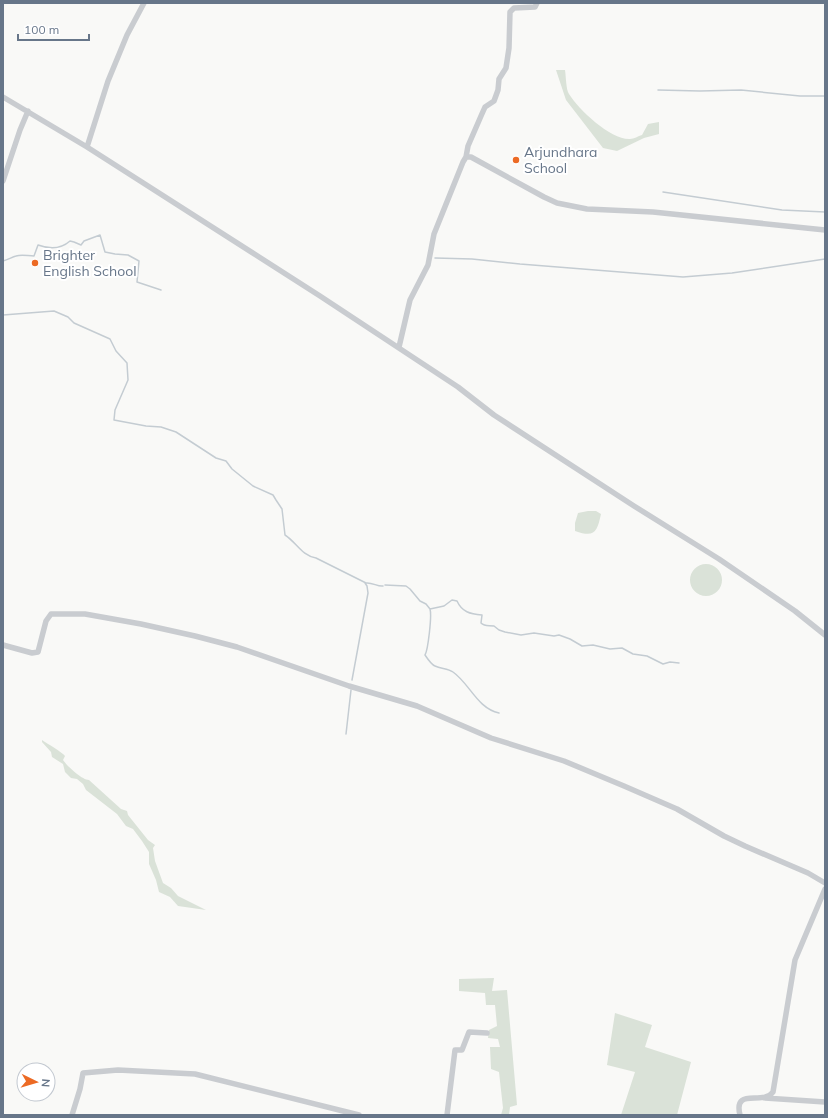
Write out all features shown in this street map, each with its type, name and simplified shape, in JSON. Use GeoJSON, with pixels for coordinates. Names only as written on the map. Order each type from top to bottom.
{"type":"FeatureCollection","features":[{"type":"Feature","properties":{"kind":"street"},"geometry":{"type":"LineString","coordinates":[[87,147],[108,81],[127,35],[144,3]]}},
{"type":"Feature","properties":{"kind":"street"},"geometry":{"type":"LineString","coordinates":[[398,347],[410,300],[428,264],[434,234],[466,157],[468,146],[485,107],[494,101],[498,90],[499,79],[506,68],[509,48],[510,12],[514,8],[535,7],[537,3]]}},
{"type":"Feature","properties":{"kind":"street"},"geometry":{"type":"LineString","coordinates":[[3,97],[87,147],[398,347],[458,387],[494,415],[719,559],[795,610],[825,635]]}},
{"type":"Feature","properties":{"kind":"street"},"geometry":{"type":"LineString","coordinates":[[3,181],[28,111]]}},
{"type":"Feature","properties":{"kind":"street"},"geometry":{"type":"LineString","coordinates":[[466,157],[472,157],[557,203],[587,209],[653,212],[825,230]]}},
{"type":"Feature","properties":{"kind":"street"},"geometry":{"type":"LineString","coordinates":[[3,645],[32,653],[38,652],[46,621],[51,614],[71,613],[141,624],[237,647],[349,686],[417,706],[491,738],[570,764],[677,809],[724,836],[808,873],[825,883]]}},
{"type":"Feature","properties":{"kind":"street"},"geometry":{"type":"LineString","coordinates":[[740,1115],[738,1108],[742,1101],[745,1099],[769,1097],[773,1092],[795,960],[825,889]]}},
{"type":"Feature","properties":{"kind":"street"},"geometry":{"type":"LineString","coordinates":[[447,1115],[455,1050],[462,1050],[469,1032],[487,1033]]}},
{"type":"Feature","properties":{"kind":"street"},"geometry":{"type":"LineString","coordinates":[[72,1115],[80,1089],[82,1072],[118,1070],[195,1074],[359,1115]]}},
{"type":"Feature","properties":{"kind":"street"},"geometry":{"type":"LineString","coordinates":[[763,1098],[825,1102]]}},
{"type":"Feature","properties":{"kind":"shaded area"},"geometry":{"type":"Polygon","coordinates":[[[556,70],[565,70],[568,92],[580,108],[596,123],[614,135],[632,139],[642,135],[648,124],[659,122],[659,134],[644,138],[617,151],[603,148],[566,100],[556,70]]]}},
{"type":"Feature","properties":{"kind":"shaded area"},"geometry":{"type":"Polygon","coordinates":[[[596,511],[601,514],[596,529],[594,532],[587,534],[575,531],[575,523],[578,513],[596,511]]]}},
{"type":"Feature","properties":{"kind":"shaded area"},"geometry":{"type":"Polygon","coordinates":[[[706,564],[712,565],[719,571],[722,580],[721,586],[715,593],[706,596],[700,595],[693,589],[690,580],[691,574],[697,567],[706,564]]]}},
{"type":"Feature","properties":{"kind":"shaded area"},"geometry":{"type":"Polygon","coordinates":[[[42,740],[63,754],[65,756],[63,760],[75,772],[83,778],[89,780],[121,809],[127,811],[128,815],[148,840],[155,845],[153,848],[155,861],[163,883],[171,888],[178,896],[206,910],[178,906],[170,897],[159,892],[156,880],[149,864],[149,852],[133,829],[126,826],[117,814],[86,790],[83,784],[77,779],[71,778],[65,772],[63,764],[52,757],[51,752],[42,740]]]}},
{"type":"Feature","properties":{"kind":"shaded area"},"geometry":{"type":"Polygon","coordinates":[[[494,978],[492,991],[507,990],[517,1105],[510,1107],[509,1115],[501,1115],[503,1108],[499,1072],[491,1069],[490,1047],[500,1047],[498,1039],[488,1038],[489,1030],[497,1026],[495,1005],[486,1005],[485,993],[459,991],[459,979],[494,978]]]}},
{"type":"Feature","properties":{"kind":"shaded area"},"geometry":{"type":"Polygon","coordinates":[[[615,1013],[652,1025],[645,1047],[691,1062],[677,1115],[621,1115],[635,1072],[607,1065],[615,1013]]]}},
{"type":"Feature","properties":{"kind":"waterway"},"geometry":{"type":"LineString","coordinates":[[658,90],[741,90],[800,96],[825,96]]}},
{"type":"Feature","properties":{"kind":"waterway"},"geometry":{"type":"LineString","coordinates":[[663,192],[782,210],[825,212]]}},
{"type":"Feature","properties":{"kind":"waterway"},"geometry":{"type":"LineString","coordinates":[[3,261],[18,255],[34,256],[38,245],[55,248],[63,246],[70,241],[81,245],[84,241],[100,235],[105,252],[128,255],[139,261],[137,282],[161,290]]}},
{"type":"Feature","properties":{"kind":"waterway"},"geometry":{"type":"LineString","coordinates":[[435,258],[472,259],[683,277],[732,273],[825,259]]}},
{"type":"Feature","properties":{"kind":"waterway"},"geometry":{"type":"LineString","coordinates":[[3,315],[54,311],[68,317],[74,323],[110,339],[116,351],[127,363],[128,380],[115,410],[114,420],[146,426],[161,427],[176,432],[216,458],[226,461],[232,469],[253,486],[273,495],[282,509],[285,535],[303,552],[366,583],[383,586]]}},
{"type":"Feature","properties":{"kind":"waterway"},"geometry":{"type":"LineString","coordinates":[[352,680],[368,593],[365,583]]}},
{"type":"Feature","properties":{"kind":"waterway"},"geometry":{"type":"LineString","coordinates":[[385,585],[406,586],[430,609],[444,606],[452,600],[457,601],[461,608],[467,612],[482,615],[481,623],[494,626],[505,632],[521,635],[534,633],[554,636],[559,635],[582,646],[593,645],[610,649],[622,648],[633,654],[647,656],[663,664],[670,662],[679,663]]}},
{"type":"Feature","properties":{"kind":"waterway"},"geometry":{"type":"LineString","coordinates":[[430,609],[429,633],[425,655],[437,667],[453,672],[479,701],[491,710],[499,713]]}},
{"type":"Feature","properties":{"kind":"waterway"},"geometry":{"type":"LineString","coordinates":[[346,734],[351,690]]}},
{"type":"Feature","properties":{"kind":"place","name":"Arjundhara School"},"geometry":{"type":"Point","coordinates":[516,160]}},
{"type":"Feature","properties":{"kind":"place","name":"Brighter English School"},"geometry":{"type":"Point","coordinates":[35,263]}}]}
